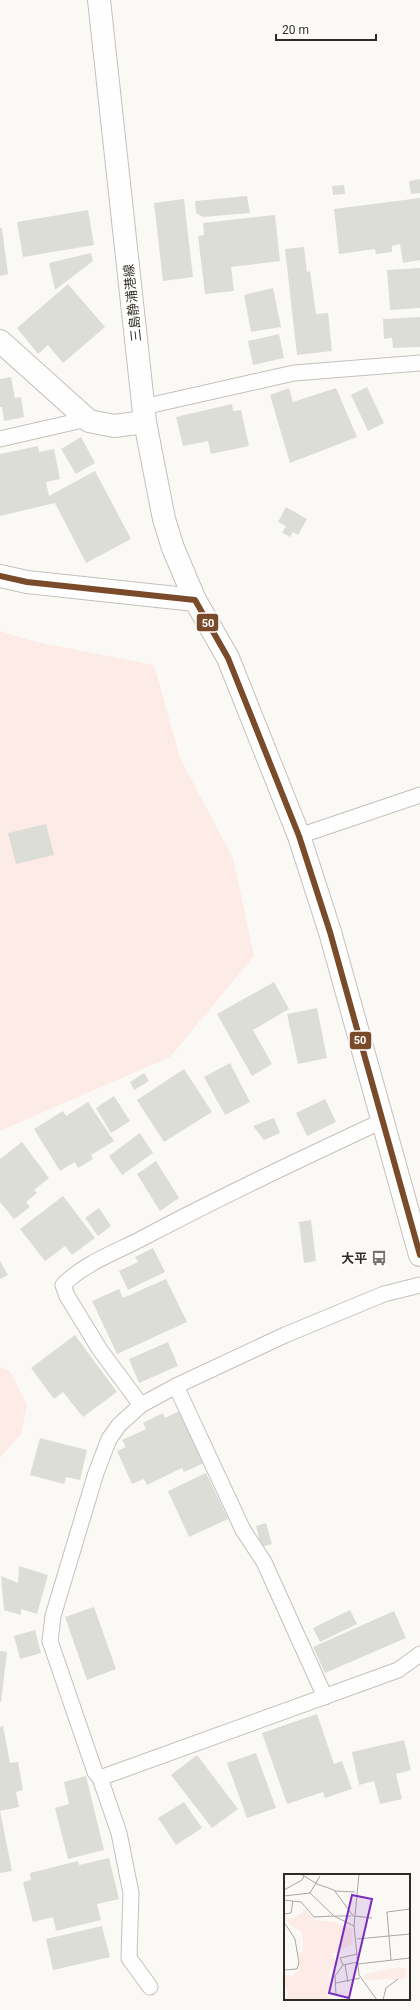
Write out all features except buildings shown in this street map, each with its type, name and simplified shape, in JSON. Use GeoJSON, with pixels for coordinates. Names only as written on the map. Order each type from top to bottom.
{"type":"FeatureCollection","features":[{"type":"Feature","properties":{"kind":"main road","name":"三島静浦港線"},"geometry":{"type":"LineString","coordinates":[[99,0],[144,415],[164,519],[173,548],[195,600],[228,658],[299,836],[330,932],[420,1255]]}},
{"type":"Feature","properties":{"kind":"main road"},"geometry":{"type":"LineString","coordinates":[[0,341],[87,419],[106,426],[144,415]]}},
{"type":"Feature","properties":{"kind":"main road"},"geometry":{"type":"LineString","coordinates":[[0,576],[27,582],[195,600]]}},
{"type":"Feature","properties":{"kind":"lane"},"geometry":{"type":"LineString","coordinates":[[144,415],[294,372],[420,363]]}},
{"type":"Feature","properties":{"kind":"lane"},"geometry":{"type":"LineString","coordinates":[[0,439],[87,419]]}},
{"type":"Feature","properties":{"kind":"lane"},"geometry":{"type":"LineString","coordinates":[[299,836],[420,795]]}},
{"type":"Feature","properties":{"kind":"lane"},"geometry":{"type":"LineString","coordinates":[[141,1405],[100,1350],[67,1296],[63,1285],[89,1266],[147,1236],[382,1121]]}},
{"type":"Feature","properties":{"kind":"lane"},"geometry":{"type":"LineString","coordinates":[[150,1987],[129,1958],[131,1893],[119,1833],[100,1778],[95,1772],[50,1641],[53,1616],[96,1473],[109,1439],[119,1425],[141,1405],[176,1386],[286,1335],[384,1294],[420,1285]]}},
{"type":"Feature","properties":{"kind":"lane"},"geometry":{"type":"LineString","coordinates":[[176,1386],[243,1530],[264,1562],[325,1697]]}},
{"type":"Feature","properties":{"kind":"lane"},"geometry":{"type":"LineString","coordinates":[[100,1778],[398,1670],[420,1654]]}},
{"type":"Feature","properties":{"kind":"shaded area"},"geometry":{"type":"Polygon","coordinates":[[[0,631],[36,642],[154,665],[180,758],[233,858],[254,956],[170,1057],[0,1131],[0,631]]]}},
{"type":"Feature","properties":{"kind":"shaded area"},"geometry":{"type":"Polygon","coordinates":[[[0,1367],[10,1371],[27,1405],[21,1434],[0,1458],[0,1367]]]}},
{"type":"Feature","properties":{"kind":"transit line","name":"50"},"geometry":{"type":"LineString","coordinates":[[0,576],[27,582],[195,600],[228,658],[299,836],[330,932],[420,1255]]}},
{"type":"Feature","properties":{"kind":"place","name":"大平"},"geometry":{"type":"Point","coordinates":[379,1258]}}]}
